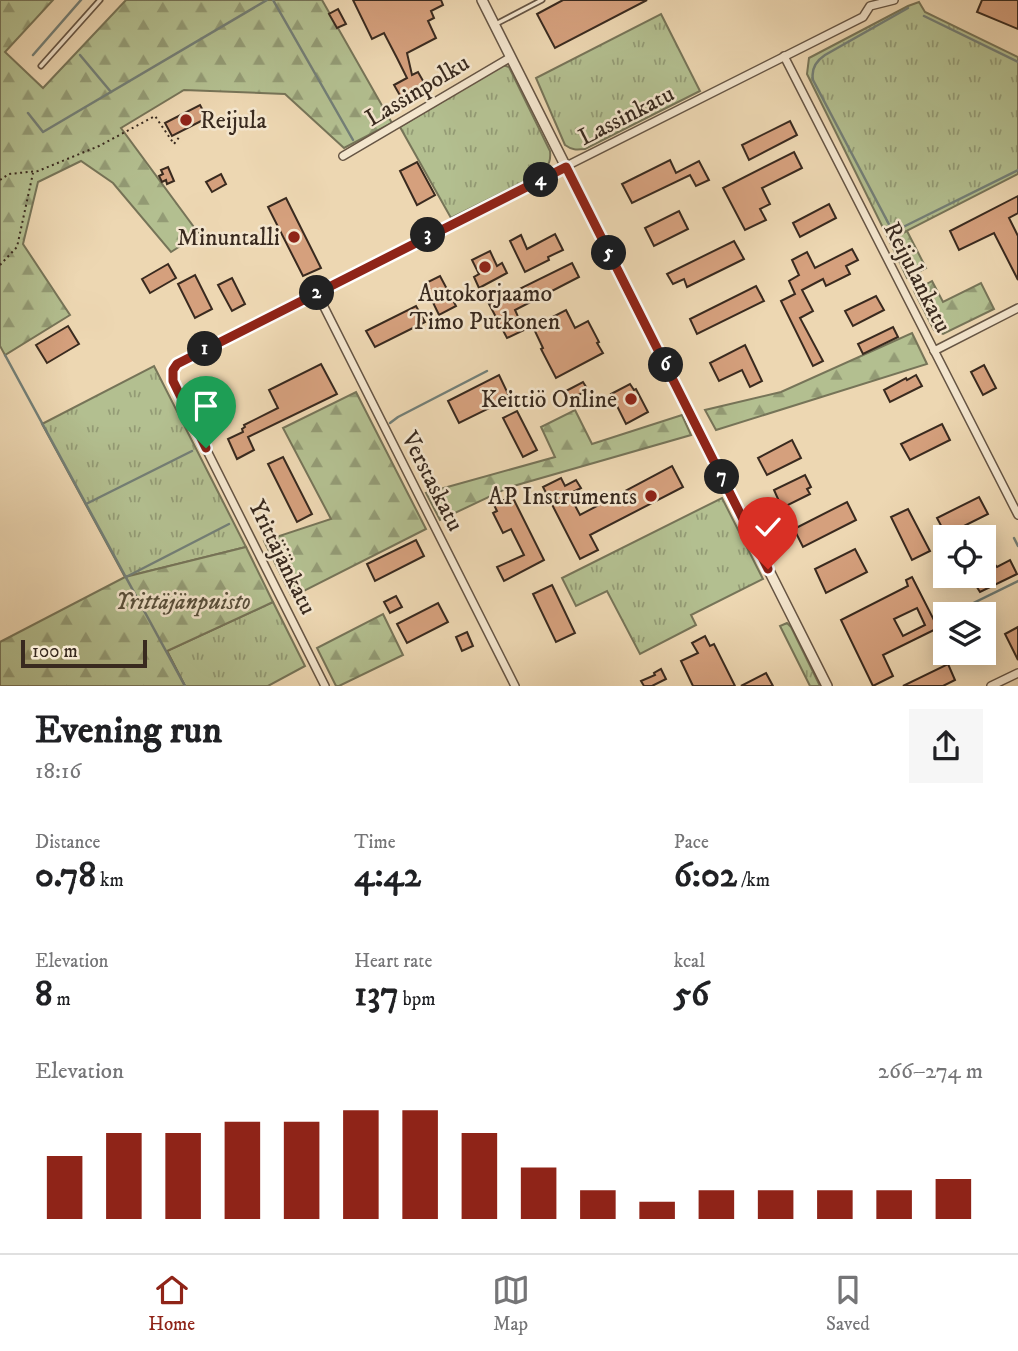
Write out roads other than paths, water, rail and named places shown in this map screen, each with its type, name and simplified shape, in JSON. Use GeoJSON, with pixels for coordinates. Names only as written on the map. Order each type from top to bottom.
{"type":"FeatureCollection","features":[{"type":"Feature","properties":{"kind":"street"},"geometry":{"type":"LineString","coordinates":[[482,0],[827,686]]}},
{"type":"Feature","properties":{"kind":"street"},"geometry":{"type":"LineString","coordinates":[[868,3],[894,0]]}},
{"type":"Feature","properties":{"kind":"street","name":"Lassinkatu"},"geometry":{"type":"LineString","coordinates":[[173,370],[182,360],[863,17],[868,3]]}},
{"type":"Feature","properties":{"kind":"street","name":"Reijulankatu"},"geometry":{"type":"LineString","coordinates":[[784,56],[1018,515]]}},
{"type":"Feature","properties":{"kind":"street","name":"Lassinpolku"},"geometry":{"type":"LineString","coordinates":[[343,156],[511,57]]}},
{"type":"Feature","properties":{"kind":"street","name":"Verstaskatu"},"geometry":{"type":"LineString","coordinates":[[317,293],[515,686]]}},
{"type":"Feature","properties":{"kind":"street"},"geometry":{"type":"LineString","coordinates":[[934,351],[1018,308]]}},
{"type":"Feature","properties":{"kind":"street","name":"Yrittäjänkatu"},"geometry":{"type":"LineString","coordinates":[[173,370],[176,388],[325,686]]}},
{"type":"Feature","properties":{"kind":"street"},"geometry":{"type":"LineString","coordinates":[[991,686],[1018,673]]}},
{"type":"Feature","properties":{"kind":"lane"},"geometry":{"type":"LineString","coordinates":[[41,66],[100,0]]}},
{"type":"Feature","properties":{"kind":"lane"},"geometry":{"type":"LineString","coordinates":[[494,25],[542,0]]}},
{"type":"Feature","properties":{"kind":"waterway"},"geometry":{"type":"LineString","coordinates":[[33,55],[81,0]]}},
{"type":"Feature","properties":{"kind":"waterway"},"geometry":{"type":"LineString","coordinates":[[28,113],[43,132],[267,0]]}},
{"type":"Feature","properties":{"kind":"waterway"},"geometry":{"type":"LineString","coordinates":[[273,0],[353,140]]}},
{"type":"Feature","properties":{"kind":"waterway"},"geometry":{"type":"LineString","coordinates":[[908,8],[825,55],[813,72],[813,80],[893,232],[1018,170]]}},
{"type":"Feature","properties":{"kind":"waterway"},"geometry":{"type":"LineString","coordinates":[[924,16],[1018,62]]}},
{"type":"Feature","properties":{"kind":"waterway"},"geometry":{"type":"LineString","coordinates":[[80,55],[111,92]]}},
{"type":"Feature","properties":{"kind":"waterway"},"geometry":{"type":"LineString","coordinates":[[5,355],[185,686]]}},
{"type":"Feature","properties":{"kind":"waterway"},"geometry":{"type":"LineString","coordinates":[[390,423],[487,371]]}},
{"type":"Feature","properties":{"kind":"waterway"},"geometry":{"type":"LineString","coordinates":[[86,504],[192,451]]}},
{"type":"Feature","properties":{"kind":"waterway"},"geometry":{"type":"LineString","coordinates":[[126,577],[229,524]]}},
{"type":"Feature","properties":{"kind":"waterway"},"geometry":{"type":"LineString","coordinates":[[1014,538],[1018,546]]}},
{"type":"Feature","properties":{"kind":"waterway"},"geometry":{"type":"LineString","coordinates":[[975,602],[1018,581]]}},
{"type":"Feature","properties":{"kind":"place","name":"Reijula"},"geometry":{"type":"Point","coordinates":[186,120]}},
{"type":"Feature","properties":{"kind":"place","name":"Minuntalli"},"geometry":{"type":"Point","coordinates":[294,237]}},
{"type":"Feature","properties":{"kind":"place","name":"Autokorjaamo Timo Putkonen"},"geometry":{"type":"Point","coordinates":[485,267]}},
{"type":"Feature","properties":{"kind":"place","name":"Keittiö Online"},"geometry":{"type":"Point","coordinates":[631,399]}},
{"type":"Feature","properties":{"kind":"place","name":"AP Instruments"},"geometry":{"type":"Point","coordinates":[651,496]}},
{"type":"Feature","properties":{"kind":"park label","name":"Yrittäjänpuisto"},"geometry":{"type":"Point","coordinates":[183,601]}}]}
